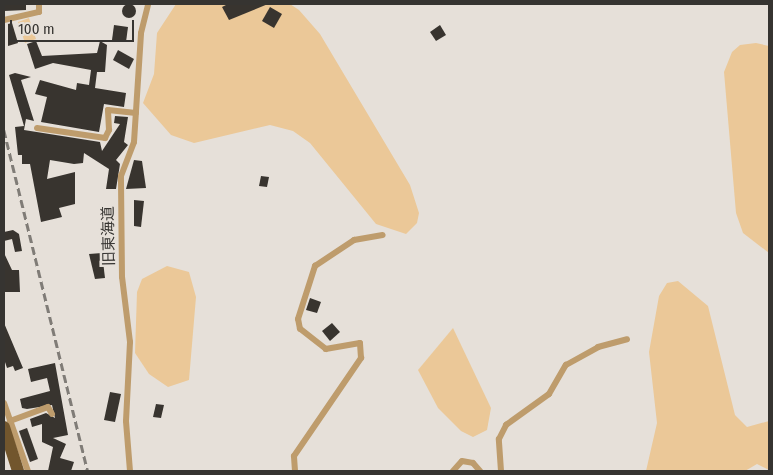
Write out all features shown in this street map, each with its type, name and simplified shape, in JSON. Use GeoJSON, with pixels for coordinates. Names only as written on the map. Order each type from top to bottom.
{"type":"FeatureCollection","features":[{"type":"Feature","properties":{"kind":"highway"},"geometry":{"type":"LineString","coordinates":[[7,424],[18,471]]}},
{"type":"Feature","properties":{"kind":"street"},"geometry":{"type":"LineString","coordinates":[[4,20],[39,12],[40,4]]}},
{"type":"Feature","properties":{"kind":"street","name":"旧東海道"},"geometry":{"type":"LineString","coordinates":[[130,471],[126,421],[130,342],[122,277],[121,183],[134,142],[141,33],[148,4]]}},
{"type":"Feature","properties":{"kind":"street"},"geometry":{"type":"LineString","coordinates":[[37,128],[105,138],[110,130],[108,110],[136,113]]}},
{"type":"Feature","properties":{"kind":"street"},"geometry":{"type":"LineString","coordinates":[[295,471],[294,456],[331,396],[349,380],[361,358],[360,343],[326,349],[300,329],[298,319],[315,266],[354,240],[383,236]]}},
{"type":"Feature","properties":{"kind":"street"},"geometry":{"type":"LineString","coordinates":[[501,471],[499,439],[506,425],[549,394],[566,365],[590,350],[627,338]]}},
{"type":"Feature","properties":{"kind":"street"},"geometry":{"type":"LineString","coordinates":[[4,403],[7,424],[28,471]]}},
{"type":"Feature","properties":{"kind":"street"},"geometry":{"type":"LineString","coordinates":[[7,424],[48,407],[52,414]]}},
{"type":"Feature","properties":{"kind":"street"},"geometry":{"type":"LineString","coordinates":[[453,471],[462,461],[473,463],[480,471]]}},
{"type":"Feature","properties":{"kind":"shaded area"},"geometry":{"type":"Polygon","coordinates":[[[176,4],[290,4],[299,10],[320,34],[410,185],[419,213],[417,223],[406,234],[376,224],[310,143],[293,131],[270,125],[194,143],[171,135],[143,103],[154,74],[157,33],[176,4]]]}},
{"type":"Feature","properties":{"kind":"shaded area"},"geometry":{"type":"Polygon","coordinates":[[[29,18],[36,39],[25,43],[18,22],[29,18]]]}},
{"type":"Feature","properties":{"kind":"shaded area"},"geometry":{"type":"Polygon","coordinates":[[[756,43],[769,46],[769,253],[743,233],[736,213],[724,72],[732,52],[740,45],[756,43]]]}},
{"type":"Feature","properties":{"kind":"shaded area"},"geometry":{"type":"Polygon","coordinates":[[[167,266],[189,272],[196,297],[189,380],[168,387],[149,374],[135,353],[137,292],[142,279],[167,266]]]}},
{"type":"Feature","properties":{"kind":"shaded area"},"geometry":{"type":"Polygon","coordinates":[[[678,281],[708,306],[735,415],[747,427],[769,421],[769,470],[757,464],[745,471],[646,471],[657,423],[649,352],[659,296],[667,283],[678,281]]]}},
{"type":"Feature","properties":{"kind":"shaded area"},"geometry":{"type":"Polygon","coordinates":[[[453,328],[491,408],[487,430],[473,437],[461,431],[438,408],[418,370],[453,328]]]}},
{"type":"Feature","properties":{"kind":"building"},"geometry":{"type":"Polygon","coordinates":[[[5,4],[26,4],[26,10],[4,11],[5,4]]]}},
{"type":"Feature","properties":{"kind":"building"},"geometry":{"type":"Polygon","coordinates":[[[129,4],[134,6],[136,11],[134,16],[129,18],[124,16],[122,11],[124,6],[129,4]]]}},
{"type":"Feature","properties":{"kind":"building"},"geometry":{"type":"Polygon","coordinates":[[[228,4],[268,4],[229,20],[222,7],[228,4]]]}},
{"type":"Feature","properties":{"kind":"building"},"geometry":{"type":"Polygon","coordinates":[[[270,7],[282,14],[274,28],[262,21],[270,7]]]}},
{"type":"Feature","properties":{"kind":"building"},"geometry":{"type":"Polygon","coordinates":[[[12,23],[18,43],[8,46],[8,24],[12,23]]]}},
{"type":"Feature","properties":{"kind":"building"},"geometry":{"type":"Polygon","coordinates":[[[114,25],[128,27],[126,42],[112,40],[114,25]]]}},
{"type":"Feature","properties":{"kind":"building"},"geometry":{"type":"Polygon","coordinates":[[[440,25],[446,35],[436,41],[430,32],[440,25]]]}},
{"type":"Feature","properties":{"kind":"building"},"geometry":{"type":"Polygon","coordinates":[[[36,41],[42,56],[97,53],[100,41],[107,45],[105,72],[97,72],[95,88],[126,93],[124,107],[104,104],[99,132],[41,122],[47,97],[35,94],[40,80],[76,90],[77,83],[89,85],[91,70],[53,63],[35,69],[27,44],[36,41]]]}},
{"type":"Feature","properties":{"kind":"building"},"geometry":{"type":"Polygon","coordinates":[[[118,50],[134,59],[129,69],[113,60],[118,50]]]}},
{"type":"Feature","properties":{"kind":"building"},"geometry":{"type":"Polygon","coordinates":[[[15,73],[31,77],[21,80],[34,121],[26,119],[24,130],[100,142],[102,151],[120,124],[114,123],[115,116],[128,117],[124,142],[128,145],[116,160],[120,164],[116,189],[106,189],[109,169],[84,153],[83,163],[74,164],[50,160],[47,179],[75,172],[75,204],[59,208],[62,217],[41,222],[30,164],[22,164],[22,155],[18,155],[15,127],[24,126],[9,75],[15,73]]]}},
{"type":"Feature","properties":{"kind":"building"},"geometry":{"type":"Polygon","coordinates":[[[134,160],[142,161],[146,188],[126,189],[134,160]]]}},
{"type":"Feature","properties":{"kind":"building"},"geometry":{"type":"Polygon","coordinates":[[[261,176],[269,177],[267,187],[259,186],[261,176]]]}},
{"type":"Feature","properties":{"kind":"building"},"geometry":{"type":"Polygon","coordinates":[[[134,200],[144,201],[141,227],[134,226],[134,200]]]}},
{"type":"Feature","properties":{"kind":"building"},"geometry":{"type":"Polygon","coordinates":[[[13,230],[19,234],[22,251],[15,252],[12,239],[4,241],[4,232],[13,230]]]}},
{"type":"Feature","properties":{"kind":"building"},"geometry":{"type":"Polygon","coordinates":[[[4,253],[12,270],[19,270],[20,292],[4,292],[4,253]]]}},
{"type":"Feature","properties":{"kind":"building"},"geometry":{"type":"Polygon","coordinates":[[[102,253],[105,278],[95,279],[89,254],[102,253]]]}},
{"type":"Feature","properties":{"kind":"building"},"geometry":{"type":"Polygon","coordinates":[[[310,298],[321,302],[317,313],[306,310],[310,298]]]}},
{"type":"Feature","properties":{"kind":"building"},"geometry":{"type":"Polygon","coordinates":[[[4,323],[23,368],[15,371],[13,366],[7,368],[4,359],[4,323]]]}},
{"type":"Feature","properties":{"kind":"building"},"geometry":{"type":"Polygon","coordinates":[[[332,323],[340,332],[330,341],[322,331],[332,323]]]}},
{"type":"Feature","properties":{"kind":"building"},"geometry":{"type":"Polygon","coordinates":[[[55,363],[68,435],[53,438],[66,444],[60,458],[74,462],[71,471],[48,471],[53,447],[42,442],[42,424],[32,427],[30,419],[46,413],[55,418],[52,405],[27,409],[22,408],[20,399],[50,391],[47,378],[31,382],[28,369],[55,363]]]}},
{"type":"Feature","properties":{"kind":"building"},"geometry":{"type":"Polygon","coordinates":[[[110,392],[121,394],[115,422],[104,420],[110,392]]]}},
{"type":"Feature","properties":{"kind":"building"},"geometry":{"type":"Polygon","coordinates":[[[156,404],[164,405],[161,418],[153,417],[156,404]]]}},
{"type":"Feature","properties":{"kind":"building"},"geometry":{"type":"Polygon","coordinates":[[[27,428],[38,459],[30,462],[19,431],[27,428]]]}},
{"type":"Feature","properties":{"kind":"railway"},"geometry":{"type":"LineString","coordinates":[[4,130],[88,471]]}}]}
